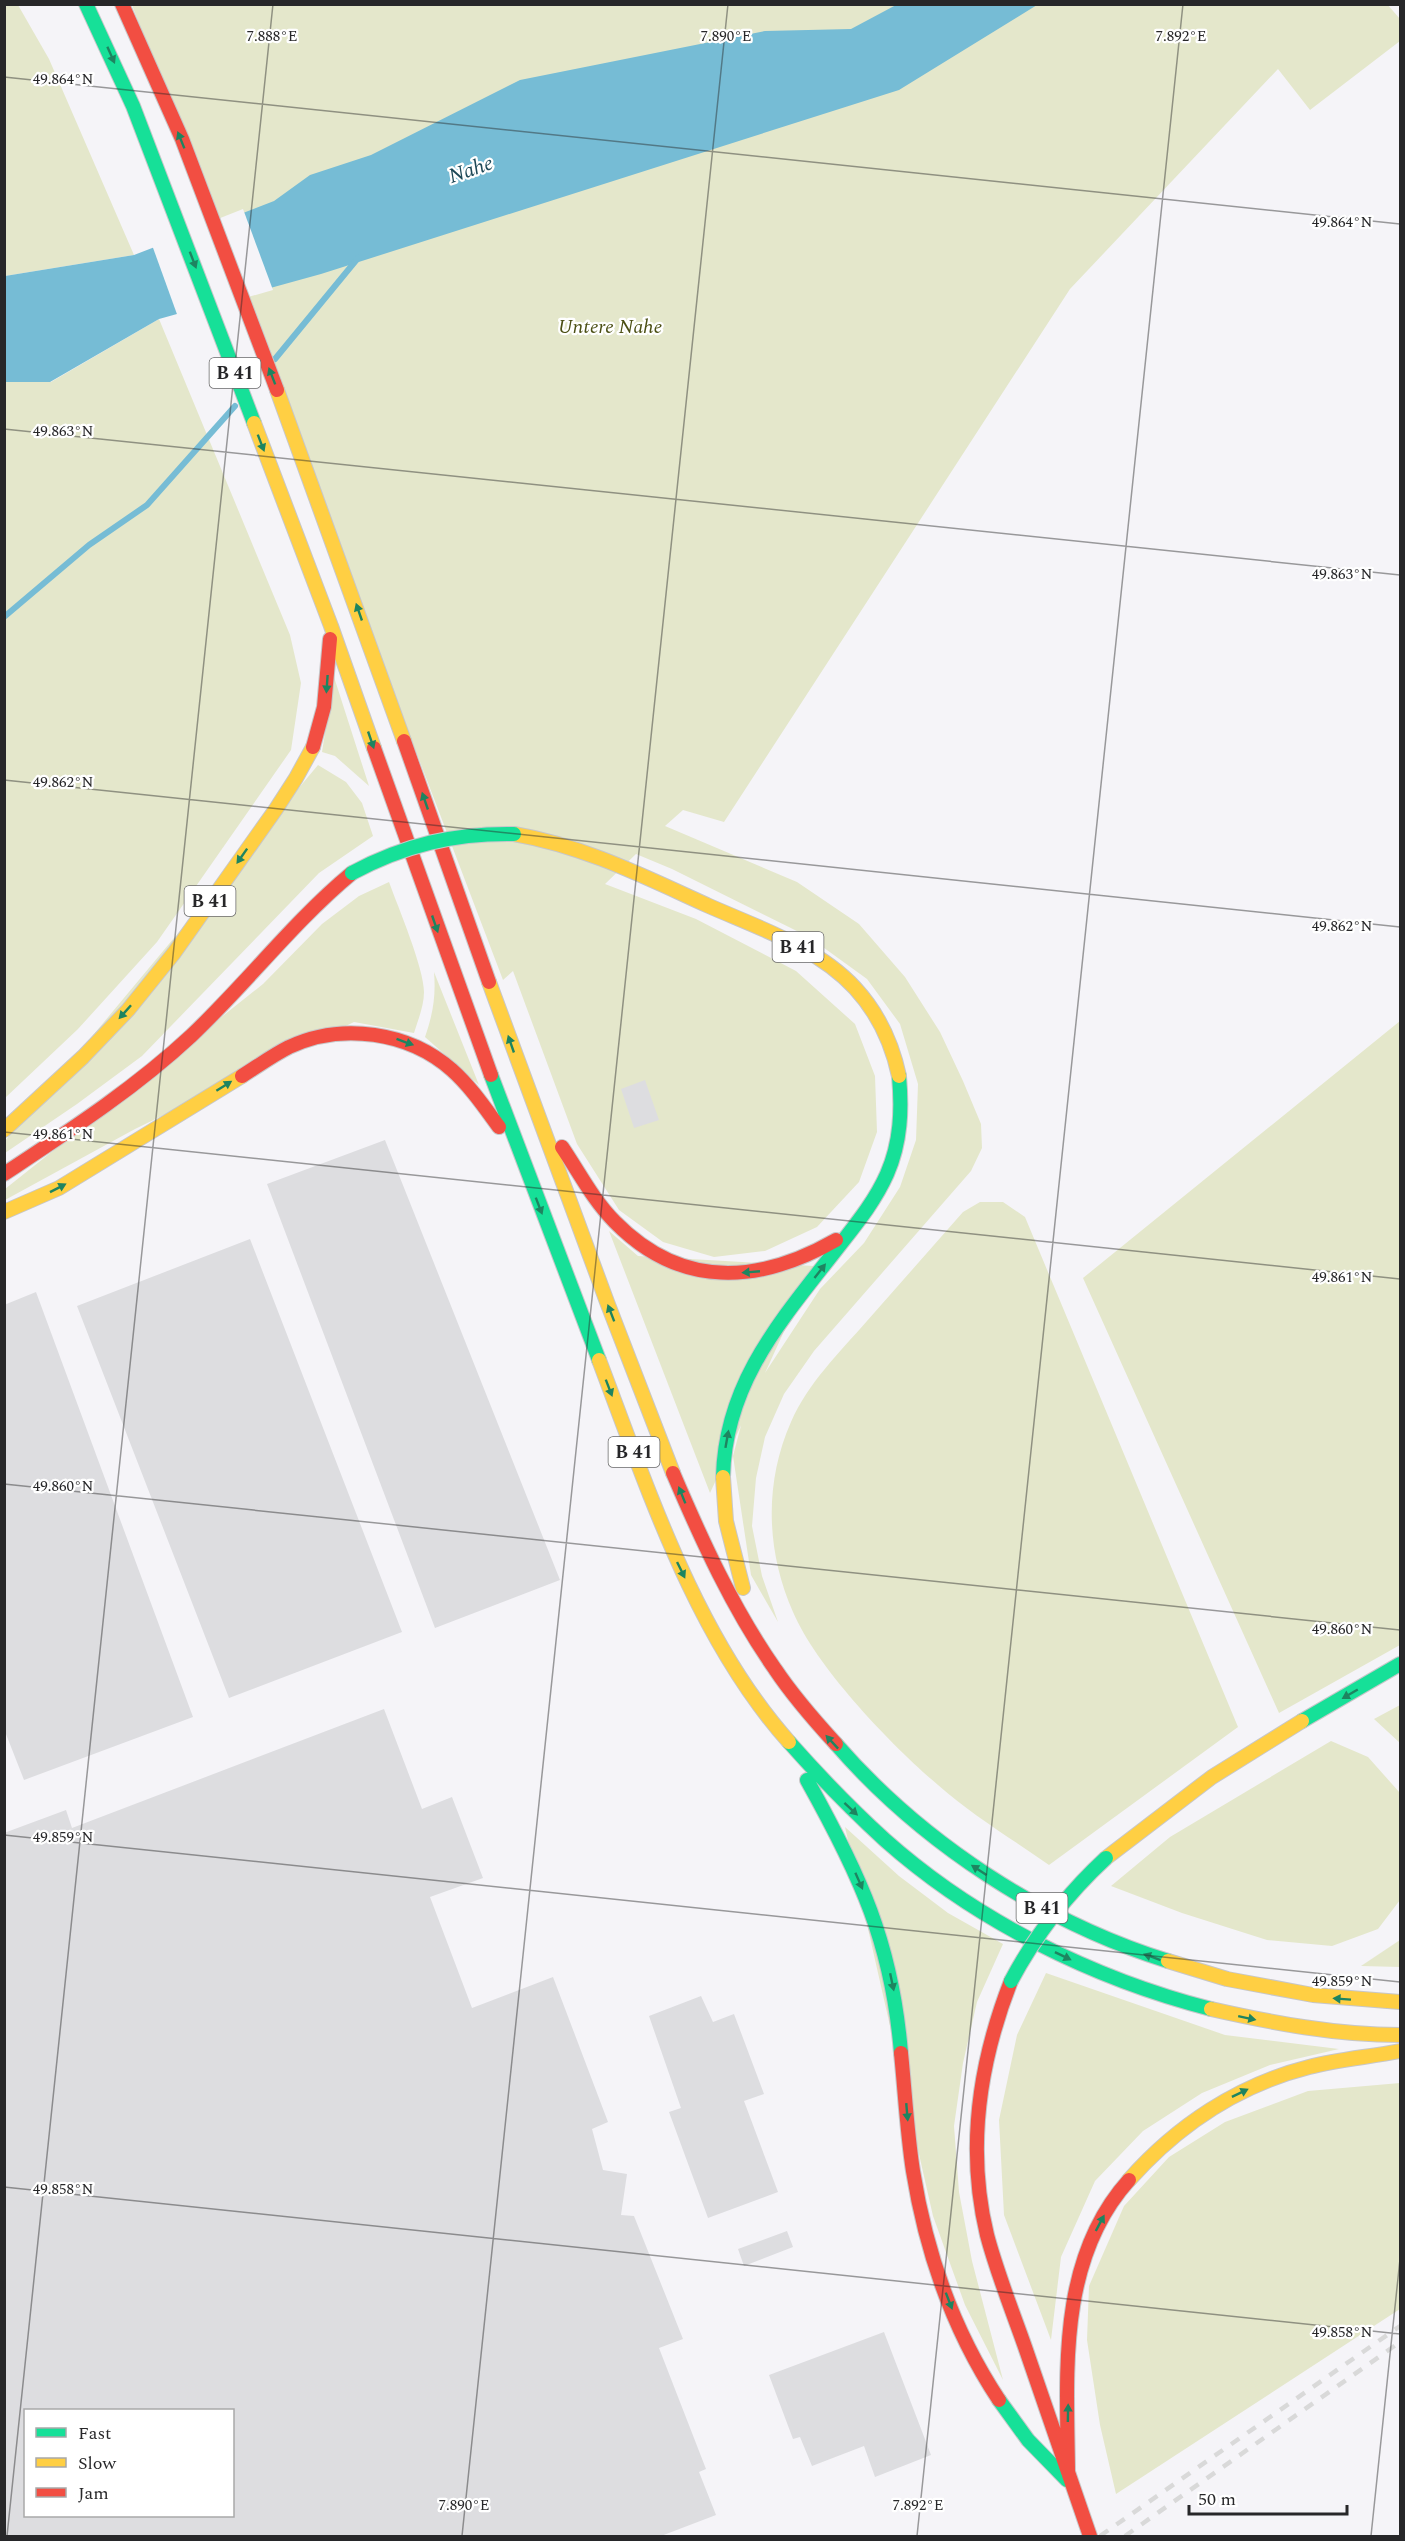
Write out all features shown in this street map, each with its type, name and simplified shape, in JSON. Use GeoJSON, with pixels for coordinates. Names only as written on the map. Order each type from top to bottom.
{"type":"FeatureCollection","features":[{"type":"Feature","properties":{"kind":"main road","name":"B 41"},"geometry":{"type":"LineString","coordinates":[[86,4],[133,106],[172,205],[331,626],[518,1152],[672,1551],[701,1611],[739,1674],[783,1736],[845,1804],[915,1864],[990,1917],[1072,1960],[1161,1995],[1253,2019],[1348,2032],[1401,2035]]}},
{"type":"Feature","properties":{"kind":"main road","name":"B 41"},"geometry":{"type":"LineString","coordinates":[[122,4],[160,86],[203,194],[329,528],[530,1099],[634,1375],[697,1533],[737,1611],[767,1658],[827,1737],[897,1807],[974,1867],[1059,1918],[1150,1957],[1239,1983],[1331,1998],[1401,2002]]}},
{"type":"Feature","properties":{"kind":"main road","name":"B 41"},"geometry":{"type":"LineString","coordinates":[[4,1130],[98,1042],[141,994],[161,970],[282,800],[303,765],[318,730],[326,692],[331,626]]}},
{"type":"Feature","properties":{"kind":"main road","name":"B 41"},"geometry":{"type":"LineString","coordinates":[[4,1174],[118,1097],[153,1070],[228,1000],[308,911],[352,873],[392,852],[435,838],[488,832],[514,834],[578,847],[762,930],[820,959],[858,993],[871,1010],[891,1047],[903,1088],[902,1129],[897,1149],[891,1168],[871,1204]]}},
{"type":"Feature","properties":{"kind":"main road","name":"B 41"},"geometry":{"type":"LineString","coordinates":[[4,1212],[59,1188],[280,1052],[308,1039],[327,1035],[348,1033],[383,1036],[415,1046],[435,1057],[464,1082],[518,1152]]}},
{"type":"Feature","properties":{"kind":"main road"},"geometry":{"type":"LineString","coordinates":[[530,1099],[601,1206],[614,1221],[646,1248],[684,1266],[728,1274],[775,1269],[797,1262],[838,1239],[871,1204]]}},
{"type":"Feature","properties":{"kind":"main road"},"geometry":{"type":"LineString","coordinates":[[767,1658],[731,1552],[725,1524],[722,1467],[726,1438],[733,1410],[753,1361],[768,1338],[871,1204]]}},
{"type":"Feature","properties":{"kind":"main road","name":"B 41"},"geometry":{"type":"LineString","coordinates":[[1070,2478],[991,2246],[977,2175],[976,2125],[979,2088],[991,2033],[1011,1980],[1047,1920],[1084,1877],[1106,1858],[1212,1777],[1266,1742],[1401,1664]]}},
{"type":"Feature","properties":{"kind":"main road"},"geometry":{"type":"LineString","coordinates":[[783,1736],[851,1864],[878,1926],[894,1990],[909,2140],[920,2206],[940,2278],[955,2315],[988,2382],[1018,2428],[1070,2478]]}},
{"type":"Feature","properties":{"kind":"main road","name":"B 41"},"geometry":{"type":"LineString","coordinates":[[1156,1819],[1258,1765]]}},
{"type":"Feature","properties":{"kind":"main road"},"geometry":{"type":"LineString","coordinates":[[1090,2536],[1070,2478],[1069,2341],[1074,2298],[1086,2254],[1110,2203],[1127,2181],[1166,2141],[1188,2123],[1239,2092],[1300,2069],[1401,2051]]}},
{"type":"Feature","properties":{"kind":"green space","name":"Untere Nahe"},"geometry":{"type":"Polygon","coordinates":[[[1387,4],[1400,19],[1400,41],[1310,110],[1278,69],[1070,289],[724,822],[683,810],[665,826],[797,882],[859,924],[905,977],[940,1032],[981,1124],[982,1148],[971,1171],[814,1351],[784,1394],[765,1437],[756,1478],[752,1526],[762,1576],[778,1622],[751,1575],[733,1456],[748,1399],[820,1289],[864,1243],[900,1187],[916,1140],[918,1084],[900,1024],[867,979],[809,937],[672,869],[636,854],[605,884],[696,919],[796,971],[855,1024],[875,1076],[877,1132],[859,1182],[817,1227],[765,1251],[714,1257],[663,1242],[619,1210],[577,1144],[513,971],[503,980],[132,5],[1387,4]]]}},
{"type":"Feature","properties":{"kind":"green space"},"geometry":{"type":"Polygon","coordinates":[[[5,5],[18,5],[49,59],[134,255],[5,276],[5,5]]]}},
{"type":"Feature","properties":{"kind":"green space"},"geometry":{"type":"Polygon","coordinates":[[[159,319],[290,635],[301,683],[291,750],[157,942],[78,1029],[5,1098],[5,382],[51,382],[159,319]]]}},
{"type":"Feature","properties":{"kind":"green space"},"geometry":{"type":"Polygon","coordinates":[[[334,677],[369,786],[335,756],[322,752],[334,677]]]}},
{"type":"Feature","properties":{"kind":"green space"},"geometry":{"type":"Polygon","coordinates":[[[318,765],[346,782],[362,803],[373,836],[319,873],[142,1056],[5,1153],[4,1142],[318,765]]]}},
{"type":"Feature","properties":{"kind":"green space"},"geometry":{"type":"Polygon","coordinates":[[[389,882],[423,981],[423,1002],[414,1033],[354,1022],[135,1129],[5,1200],[5,1189],[263,984],[322,924],[359,896],[389,882]]]}},
{"type":"Feature","properties":{"kind":"green space"},"geometry":{"type":"Polygon","coordinates":[[[434,972],[479,1085],[425,1037],[433,1005],[434,972]]]}},
{"type":"Feature","properties":{"kind":"green space"},"geometry":{"type":"Polygon","coordinates":[[[1400,1021],[1400,1645],[1279,1713],[1083,1278],[1400,1021]]]}},
{"type":"Feature","properties":{"kind":"green space"},"geometry":{"type":"Polygon","coordinates":[[[980,1202],[1003,1202],[1025,1217],[1238,1727],[1049,1865],[951,1796],[899,1749],[837,1681],[804,1634],[793,1612],[784,1589],[773,1541],[773,1493],[776,1469],[791,1422],[806,1394],[835,1357],[963,1212],[980,1202]]]}},
{"type":"Feature","properties":{"kind":"green space"},"geometry":{"type":"Polygon","coordinates":[[[609,1231],[638,1256],[814,1266],[710,1493],[609,1231]]]}},
{"type":"Feature","properties":{"kind":"green space"},"geometry":{"type":"Polygon","coordinates":[[[1400,1705],[1400,1743],[1374,1719],[1400,1705]]]}},
{"type":"Feature","properties":{"kind":"green space"},"geometry":{"type":"Polygon","coordinates":[[[1331,1741],[1368,1757],[1400,1793],[1400,1900],[1378,1929],[1332,1946],[1267,1940],[1182,1913],[1111,1886],[1170,1837],[1331,1741]]]}},
{"type":"Feature","properties":{"kind":"green space"},"geometry":{"type":"Polygon","coordinates":[[[845,1827],[899,1876],[948,1913],[1003,1944],[977,2002],[963,2063],[954,2126],[959,2192],[972,2261],[1003,2380],[965,2305],[933,2216],[845,1827]]]}},
{"type":"Feature","properties":{"kind":"green space"},"geometry":{"type":"Polygon","coordinates":[[[1400,1940],[1400,1967],[1361,1966],[1400,1940]]]}},
{"type":"Feature","properties":{"kind":"green space"},"geometry":{"type":"Polygon","coordinates":[[[1046,1973],[1225,2035],[1339,2049],[1270,2065],[1202,2093],[1143,2131],[1095,2181],[1061,2257],[1051,2340],[1004,2215],[999,2120],[1017,2035],[1046,1973]]]}},
{"type":"Feature","properties":{"kind":"green space"},"geometry":{"type":"Polygon","coordinates":[[[1400,2083],[1400,2309],[1116,2494],[1100,2425],[1087,2340],[1089,2286],[1124,2206],[1169,2157],[1225,2122],[1308,2091],[1400,2083]]]}},
{"type":"Feature","properties":{"kind":"water","name":"Nahe"},"geometry":{"type":"Polygon","coordinates":[[[896,5],[1037,5],[899,90],[321,274],[159,319],[50,382],[5,382],[5,276],[134,255],[274,201],[310,175],[371,155],[520,80],[765,31],[851,29],[896,5]]]}},
{"type":"Feature","properties":{"kind":"pier"},"geometry":{"type":"Polygon","coordinates":[[[243,209],[273,290],[178,317],[152,245],[243,209]]]}},
{"type":"Feature","properties":{"kind":"building"},"geometry":{"type":"Polygon","coordinates":[[[645,1080],[659,1120],[634,1128],[621,1089],[645,1080]]]}},
{"type":"Feature","properties":{"kind":"building"},"geometry":{"type":"Polygon","coordinates":[[[385,1140],[560,1580],[435,1628],[267,1184],[385,1140]]]}},
{"type":"Feature","properties":{"kind":"building"},"geometry":{"type":"Polygon","coordinates":[[[250,1239],[402,1632],[229,1698],[77,1306],[250,1239]]]}},
{"type":"Feature","properties":{"kind":"building"},"geometry":{"type":"Polygon","coordinates":[[[36,1292],[193,1717],[24,1780],[4,1729],[4,1305],[36,1292]]]}},
{"type":"Feature","properties":{"kind":"building"},"geometry":{"type":"Polygon","coordinates":[[[384,1709],[422,1809],[452,1797],[483,1878],[430,1897],[472,2008],[553,1977],[608,2122],[592,2129],[603,2170],[627,2174],[621,2215],[634,2216],[683,2339],[659,2348],[706,2469],[699,2472],[716,2515],[661,2536],[4,2536],[4,1833],[66,1810],[72,1828],[384,1709]]]}},
{"type":"Feature","properties":{"kind":"building"},"geometry":{"type":"Polygon","coordinates":[[[701,1996],[713,2022],[734,2014],[764,2094],[744,2101],[778,2192],[708,2218],[669,2112],[681,2108],[649,2016],[701,1996]]]}},
{"type":"Feature","properties":{"kind":"building"},"geometry":{"type":"Polygon","coordinates":[[[787,2231],[793,2247],[744,2266],[738,2249],[787,2231]]]}},
{"type":"Feature","properties":{"kind":"building"},"geometry":{"type":"Polygon","coordinates":[[[884,2332],[931,2455],[875,2477],[864,2446],[812,2466],[800,2437],[793,2439],[769,2375],[884,2332]]]}},
{"type":"Feature","properties":{"kind":"waterway"},"geometry":{"type":"LineString","coordinates":[[275,359],[358,258]]}},
{"type":"Feature","properties":{"kind":"waterway"},"geometry":{"type":"LineString","coordinates":[[4,617],[89,545],[147,505],[235,406]]}},
{"type":"Feature","properties":{"kind":"railway"},"geometry":{"type":"LineString","coordinates":[[1100,2536],[1400,2326]]}},
{"type":"Feature","properties":{"kind":"railway"},"geometry":{"type":"LineString","coordinates":[[1125,2536],[1400,2342]]}},
{"type":"Feature","properties":{"kind":"traffic: fast"},"geometry":{"type":"LineString","coordinates":[[86,4],[133,106],[254,423]]}},
{"type":"Feature","properties":{"kind":"traffic: fast"},"geometry":{"type":"LineString","coordinates":[[352,873],[391,855],[430,843],[471,836],[514,834]]}},
{"type":"Feature","properties":{"kind":"traffic: fast"},"geometry":{"type":"LineString","coordinates":[[491,1075],[599,1360]]}},
{"type":"Feature","properties":{"kind":"traffic: fast"},"geometry":{"type":"LineString","coordinates":[[723,1477],[726,1442],[734,1410],[761,1352],[798,1299],[865,1212],[887,1174],[895,1150],[899,1125],[899,1076]]}},
{"type":"Feature","properties":{"kind":"traffic: fast"},"geometry":{"type":"LineString","coordinates":[[1302,1721],[1400,1664]]}},
{"type":"Feature","properties":{"kind":"traffic: fast"},"geometry":{"type":"LineString","coordinates":[[789,1742],[885,1840],[920,1869],[997,1921],[1080,1964],[1167,1996],[1211,2009]]}},
{"type":"Feature","properties":{"kind":"traffic: fast"},"geometry":{"type":"LineString","coordinates":[[836,1744],[907,1814],[987,1875],[1075,1925],[1121,1945],[1168,1961]]}},
{"type":"Feature","properties":{"kind":"traffic: fast"},"geometry":{"type":"LineString","coordinates":[[807,1780],[843,1847],[870,1911],[890,1977],[901,2053]]}},
{"type":"Feature","properties":{"kind":"traffic: fast"},"geometry":{"type":"LineString","coordinates":[[1011,1981],[1053,1915],[1106,1858]]}},
{"type":"Feature","properties":{"kind":"traffic: fast"},"geometry":{"type":"LineString","coordinates":[[999,2400],[1028,2440],[1067,2480]]}},
{"type":"Feature","properties":{"kind":"traffic: slow"},"geometry":{"type":"LineString","coordinates":[[277,390],[404,741]]}},
{"type":"Feature","properties":{"kind":"traffic: slow"},"geometry":{"type":"LineString","coordinates":[[254,423],[331,626],[374,748]]}},
{"type":"Feature","properties":{"kind":"traffic: slow"},"geometry":{"type":"LineString","coordinates":[[4,1130],[83,1057],[128,1010],[174,953],[276,809],[313,747]]}},
{"type":"Feature","properties":{"kind":"traffic: slow"},"geometry":{"type":"LineString","coordinates":[[514,834],[590,854],[767,931],[823,961],[855,988],[871,1008],[888,1040],[899,1076]]}},
{"type":"Feature","properties":{"kind":"traffic: slow"},"geometry":{"type":"LineString","coordinates":[[489,982],[673,1473]]}},
{"type":"Feature","properties":{"kind":"traffic: slow"},"geometry":{"type":"LineString","coordinates":[[4,1212],[59,1188],[242,1076]]}},
{"type":"Feature","properties":{"kind":"traffic: slow"},"geometry":{"type":"LineString","coordinates":[[599,1360],[656,1510],[701,1609],[727,1657],[756,1701],[789,1742]]}},
{"type":"Feature","properties":{"kind":"traffic: slow"},"geometry":{"type":"LineString","coordinates":[[723,1477],[726,1521],[743,1588]]}},
{"type":"Feature","properties":{"kind":"traffic: slow"},"geometry":{"type":"LineString","coordinates":[[1106,1858],[1212,1777],[1302,1721]]}},
{"type":"Feature","properties":{"kind":"traffic: slow"},"geometry":{"type":"LineString","coordinates":[[1168,1961],[1227,1979],[1313,1995],[1400,2002]]}},
{"type":"Feature","properties":{"kind":"traffic: slow"},"geometry":{"type":"LineString","coordinates":[[1211,2009],[1305,2027],[1352,2033],[1400,2035]]}},
{"type":"Feature","properties":{"kind":"traffic: slow"},"geometry":{"type":"LineString","coordinates":[[1129,2180],[1167,2142],[1188,2125],[1234,2096],[1283,2075],[1320,2064],[1400,2051]]}},
{"type":"Feature","properties":{"kind":"traffic: jam"},"geometry":{"type":"LineString","coordinates":[[122,4],[182,139],[277,390]]}},
{"type":"Feature","properties":{"kind":"traffic: jam"},"geometry":{"type":"LineString","coordinates":[[313,747],[324,707],[330,639]]}},
{"type":"Feature","properties":{"kind":"traffic: jam"},"geometry":{"type":"LineString","coordinates":[[404,741],[489,982]]}},
{"type":"Feature","properties":{"kind":"traffic: jam"},"geometry":{"type":"LineString","coordinates":[[374,748],[491,1075]]}},
{"type":"Feature","properties":{"kind":"traffic: jam"},"geometry":{"type":"LineString","coordinates":[[4,1174],[100,1109],[147,1074],[191,1036],[290,932],[352,873]]}},
{"type":"Feature","properties":{"kind":"traffic: jam"},"geometry":{"type":"LineString","coordinates":[[242,1076],[283,1050],[309,1039],[353,1033],[396,1039],[435,1057],[452,1070],[499,1127]]}},
{"type":"Feature","properties":{"kind":"traffic: jam"},"geometry":{"type":"LineString","coordinates":[[562,1147],[593,1195],[615,1222],[640,1244],[667,1259],[694,1269],[721,1273],[750,1271],[807,1255],[836,1240]]}},
{"type":"Feature","properties":{"kind":"traffic: jam"},"geometry":{"type":"LineString","coordinates":[[673,1473],[707,1549],[745,1623],[789,1689],[836,1744]]}},
{"type":"Feature","properties":{"kind":"traffic: jam"},"geometry":{"type":"LineString","coordinates":[[1011,1981],[991,2043],[979,2106],[977,2170],[981,2202],[995,2263],[1090,2536]]}},
{"type":"Feature","properties":{"kind":"traffic: jam"},"geometry":{"type":"LineString","coordinates":[[901,2053],[911,2156],[919,2201],[934,2261],[968,2347],[999,2400]]}},
{"type":"Feature","properties":{"kind":"traffic: jam"},"geometry":{"type":"LineString","coordinates":[[1068,2472],[1068,2357],[1071,2319],[1078,2281],[1089,2245],[1106,2211],[1129,2180]]}}]}
